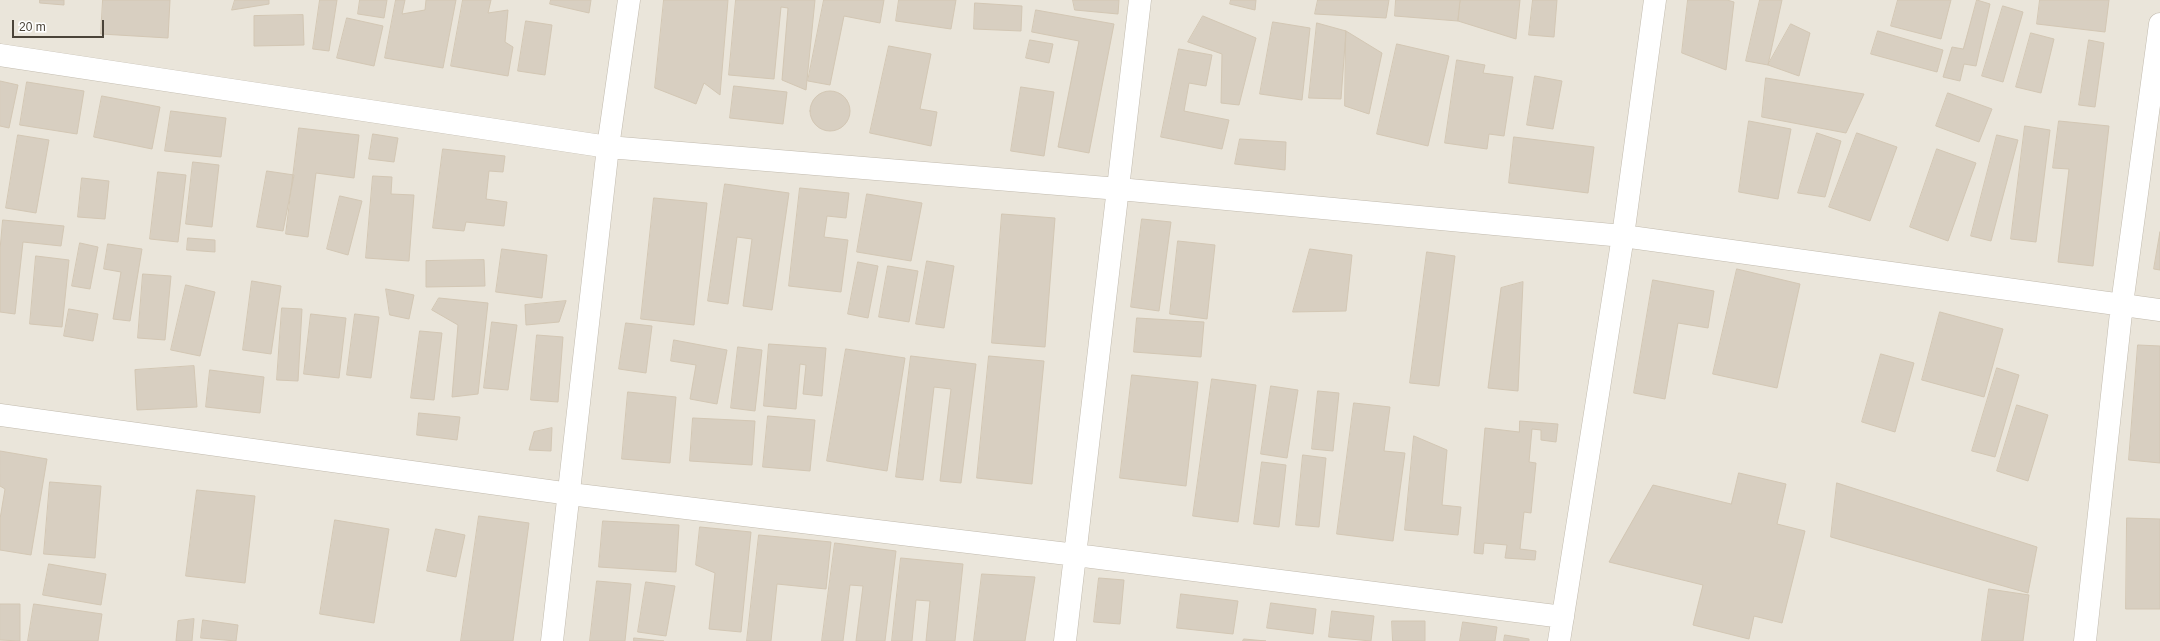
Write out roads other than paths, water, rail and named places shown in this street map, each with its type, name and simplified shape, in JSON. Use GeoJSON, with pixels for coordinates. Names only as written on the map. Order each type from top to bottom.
{"type":"FeatureCollection","features":[{"type":"Feature","properties":{"kind":"street"},"geometry":{"type":"LineString","coordinates":[[552,641],[570,494],[608,146],[630,0]]}},
{"type":"Feature","properties":{"kind":"street"},"geometry":{"type":"LineString","coordinates":[[1065,641],[1140,0]]}},
{"type":"Feature","properties":{"kind":"street"},"geometry":{"type":"LineString","coordinates":[[1559,641],[1623,236],[1655,0]]}},
{"type":"Feature","properties":{"kind":"street"},"geometry":{"type":"LineString","coordinates":[[2085,641],[2122,304],[2160,24]]}},
{"type":"Feature","properties":{"kind":"street"},"geometry":{"type":"LineString","coordinates":[[0,55],[608,146],[1119,189],[1623,236],[2160,310]]}},
{"type":"Feature","properties":{"kind":"street"},"geometry":{"type":"LineString","coordinates":[[0,415],[570,494],[1076,555],[1374,594],[1563,616]]}}]}
